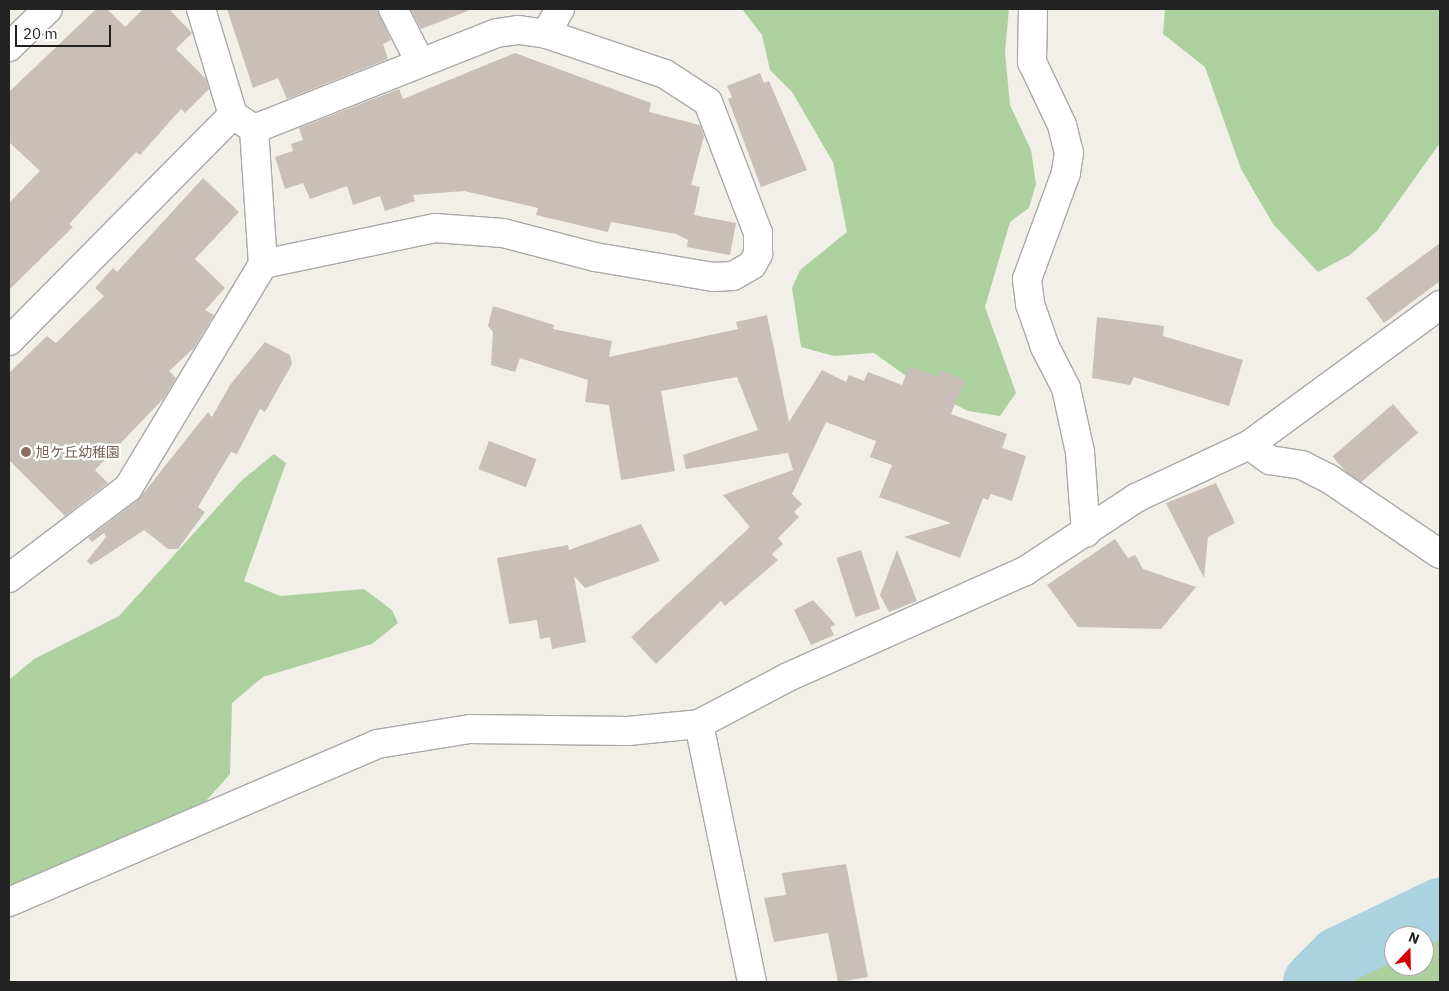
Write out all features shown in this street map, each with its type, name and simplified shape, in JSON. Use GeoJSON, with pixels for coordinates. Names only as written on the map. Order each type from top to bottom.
{"type":"FeatureCollection","features":[{"type":"Feature","properties":{"kind":"street"},"geometry":{"type":"LineString","coordinates":[[9,47],[48,9]]}},
{"type":"Feature","properties":{"kind":"street"},"geometry":{"type":"LineString","coordinates":[[9,578],[128,488],[263,264],[243,122],[201,9]]}},
{"type":"Feature","properties":{"kind":"street"},"geometry":{"type":"LineString","coordinates":[[393,9],[420,62]]}},
{"type":"Feature","properties":{"kind":"street"},"geometry":{"type":"LineString","coordinates":[[546,34],[560,9]]}},
{"type":"Feature","properties":{"kind":"street"},"geometry":{"type":"LineString","coordinates":[[1033,9],[1032,62],[1062,125],[1069,153],[1066,174],[1027,279],[1045,347],[1066,388],[1080,452],[1086,533]]}},
{"type":"Feature","properties":{"kind":"street"},"geometry":{"type":"LineString","coordinates":[[9,341],[243,122],[420,62],[497,33],[519,30],[546,34],[665,74],[708,102],[758,232],[758,254],[752,265],[733,276],[713,277],[595,257],[503,233],[435,228],[263,264]]}},
{"type":"Feature","properties":{"kind":"street"},"geometry":{"type":"LineString","coordinates":[[9,902],[377,744],[470,729],[628,731],[699,724],[788,677],[1025,571],[1086,533],[1136,498],[1249,446],[1440,305]]}},
{"type":"Feature","properties":{"kind":"street"},"geometry":{"type":"LineString","coordinates":[[1249,446],[1270,460],[1302,465],[1328,478],[1440,554]]}},
{"type":"Feature","properties":{"kind":"street"},"geometry":{"type":"LineString","coordinates":[[699,724],[752,982]]}},
{"type":"Feature","properties":{"kind":"green space"},"geometry":{"type":"Polygon","coordinates":[[[742,9],[1009,9],[1005,52],[1010,105],[1031,150],[1036,184],[1029,208],[1010,222],[985,307],[1016,393],[1000,416],[968,411],[924,389],[874,353],[834,356],[801,347],[792,288],[800,270],[847,232],[833,162],[792,92],[770,70],[762,35],[742,9]]]}},
{"type":"Feature","properties":{"kind":"green space"},"geometry":{"type":"Polygon","coordinates":[[[1165,9],[1440,9],[1440,143],[1377,231],[1350,255],[1318,272],[1273,224],[1241,169],[1205,67],[1163,34],[1165,9]]]}},
{"type":"Feature","properties":{"kind":"green space"},"geometry":{"type":"Polygon","coordinates":[[[274,454],[286,463],[244,581],[280,596],[364,589],[392,610],[398,623],[372,644],[263,677],[232,703],[230,774],[183,827],[9,889],[9,680],[34,659],[119,616],[241,481],[274,454]]]}},
{"type":"Feature","properties":{"kind":"green space"},"geometry":{"type":"Polygon","coordinates":[[[1440,880],[1440,982],[1286,982],[1292,979],[1440,880]]]}},
{"type":"Feature","properties":{"kind":"building"},"geometry":{"type":"Polygon","coordinates":[[[96,9],[107,9],[125,27],[143,9],[169,9],[192,33],[176,49],[206,79],[209,89],[185,113],[181,109],[140,155],[136,152],[69,224],[73,227],[9,290],[9,203],[40,171],[9,142],[9,92],[96,9]]]}},
{"type":"Feature","properties":{"kind":"building"},"geometry":{"type":"Polygon","coordinates":[[[227,9],[377,9],[391,40],[383,44],[388,59],[287,99],[278,78],[253,88],[227,9]]]}},
{"type":"Feature","properties":{"kind":"building"},"geometry":{"type":"Polygon","coordinates":[[[410,9],[468,9],[468,11],[421,29],[410,9]]]}},
{"type":"Feature","properties":{"kind":"building"},"geometry":{"type":"Polygon","coordinates":[[[515,53],[651,103],[649,112],[700,125],[704,136],[691,185],[700,187],[694,215],[736,223],[730,255],[687,247],[688,240],[676,234],[611,222],[608,232],[536,215],[538,208],[464,191],[413,195],[415,201],[385,211],[380,196],[353,205],[347,186],[310,199],[303,183],[285,189],[275,157],[293,151],[291,144],[303,140],[299,128],[399,89],[403,99],[515,53]]]}},
{"type":"Feature","properties":{"kind":"building"},"geometry":{"type":"Polygon","coordinates":[[[760,73],[764,83],[769,81],[807,170],[761,187],[728,99],[732,97],[727,86],[760,73]]]}},
{"type":"Feature","properties":{"kind":"building"},"geometry":{"type":"Polygon","coordinates":[[[203,178],[239,212],[195,259],[225,288],[205,310],[214,315],[194,348],[169,371],[176,378],[164,398],[95,470],[108,483],[65,516],[9,460],[9,373],[47,336],[56,343],[104,296],[95,288],[113,268],[117,272],[203,178]]]}},
{"type":"Feature","properties":{"kind":"building"},"geometry":{"type":"Polygon","coordinates":[[[1440,243],[1440,281],[1384,323],[1366,298],[1440,243]]]}},
{"type":"Feature","properties":{"kind":"building"},"geometry":{"type":"Polygon","coordinates":[[[493,306],[554,325],[553,329],[612,341],[609,357],[738,329],[736,322],[767,315],[789,422],[822,370],[846,382],[849,375],[864,381],[868,372],[902,385],[909,366],[938,377],[940,370],[965,380],[951,414],[1007,434],[1002,448],[1026,456],[1012,501],[991,494],[988,500],[983,498],[960,558],[904,537],[951,523],[879,497],[892,465],[870,457],[876,441],[826,422],[792,494],[802,504],[794,512],[799,517],[778,538],[783,544],[772,554],[778,560],[725,606],[721,601],[656,664],[631,637],[750,527],[723,495],[793,470],[788,453],[686,469],[683,455],[758,430],[737,377],[661,391],[675,471],[621,480],[609,405],[585,402],[588,380],[520,358],[515,372],[491,365],[493,332],[488,326],[493,306]]]}},
{"type":"Feature","properties":{"kind":"building"},"geometry":{"type":"Polygon","coordinates":[[[1097,317],[1164,326],[1163,336],[1243,360],[1229,406],[1134,377],[1130,385],[1092,378],[1097,317]]]}},
{"type":"Feature","properties":{"kind":"building"},"geometry":{"type":"Polygon","coordinates":[[[265,342],[290,355],[292,364],[265,412],[260,409],[237,454],[231,452],[198,507],[205,512],[178,549],[168,549],[144,530],[91,565],[87,561],[106,537],[104,533],[92,542],[88,538],[138,500],[208,412],[212,417],[230,385],[265,342]]]}},
{"type":"Feature","properties":{"kind":"building"},"geometry":{"type":"Polygon","coordinates":[[[1393,404],[1418,433],[1358,485],[1333,456],[1393,404]]]}},
{"type":"Feature","properties":{"kind":"building"},"geometry":{"type":"Polygon","coordinates":[[[489,441],[537,459],[526,487],[478,469],[489,441]]]}},
{"type":"Feature","properties":{"kind":"building"},"geometry":{"type":"Polygon","coordinates":[[[1216,483],[1235,523],[1208,537],[1204,578],[1166,503],[1216,483]]]}},
{"type":"Feature","properties":{"kind":"building"},"geometry":{"type":"Polygon","coordinates":[[[641,524],[660,561],[585,588],[574,576],[586,642],[552,649],[550,637],[540,639],[537,620],[509,624],[497,558],[568,545],[569,550],[641,524]]]}},
{"type":"Feature","properties":{"kind":"building"},"geometry":{"type":"Polygon","coordinates":[[[1115,539],[1128,558],[1135,555],[1143,569],[1196,587],[1161,629],[1078,627],[1047,585],[1115,539]]]}},
{"type":"Feature","properties":{"kind":"building"},"geometry":{"type":"Polygon","coordinates":[[[861,550],[880,609],[855,617],[836,558],[861,550]]]}},
{"type":"Feature","properties":{"kind":"building"},"geometry":{"type":"Polygon","coordinates":[[[897,550],[917,601],[889,612],[880,595],[897,550]]]}},
{"type":"Feature","properties":{"kind":"building"},"geometry":{"type":"Polygon","coordinates":[[[813,600],[836,625],[830,627],[834,635],[811,645],[794,610],[813,600]]]}},
{"type":"Feature","properties":{"kind":"building"},"geometry":{"type":"Polygon","coordinates":[[[846,864],[868,977],[838,982],[828,933],[774,942],[764,898],[786,895],[782,873],[846,864]]]}},
{"type":"Feature","properties":{"kind":"waterway"},"geometry":{"type":"LineString","coordinates":[[1312,982],[1338,956],[1440,907]]}},
{"type":"Feature","properties":{"kind":"place","name":"旭ケ丘幼稚園"},"geometry":{"type":"Point","coordinates":[26,452]}}]}
